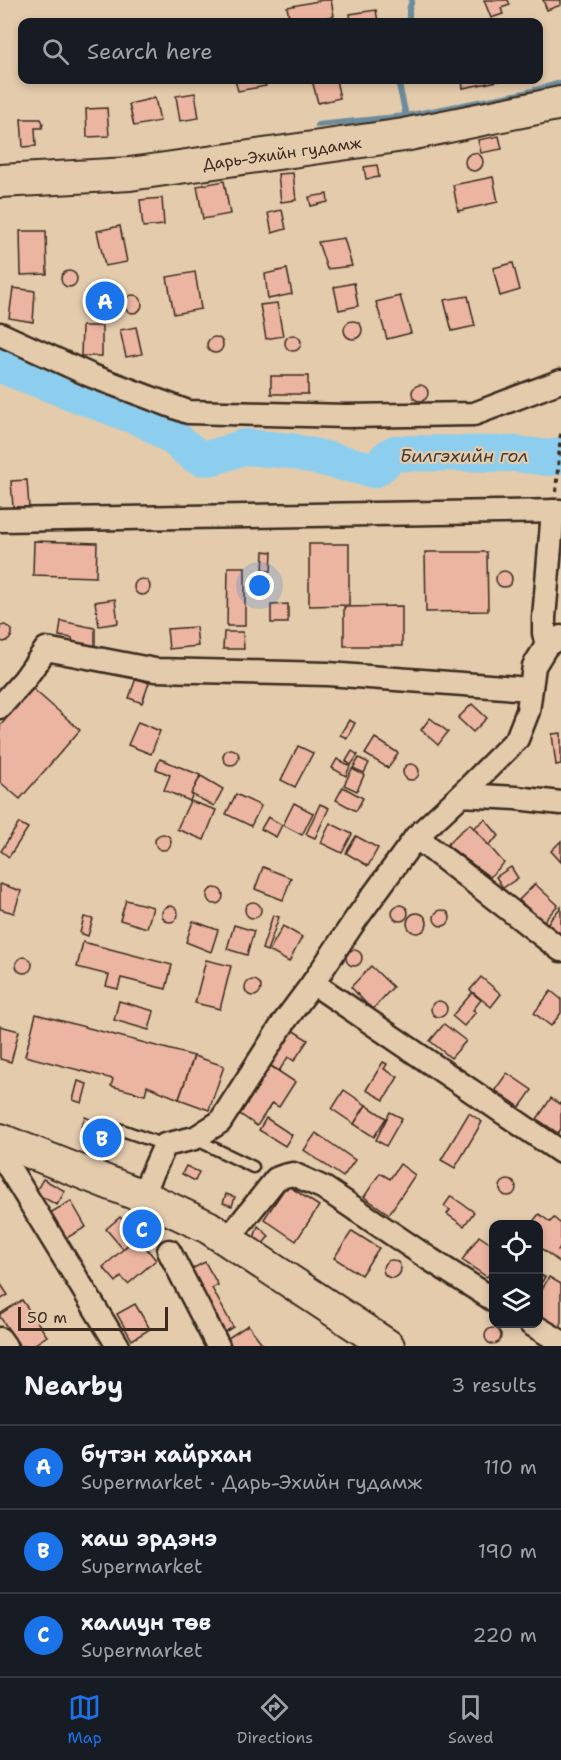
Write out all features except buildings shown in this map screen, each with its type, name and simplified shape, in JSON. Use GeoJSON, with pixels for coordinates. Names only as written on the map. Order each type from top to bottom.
{"type":"FeatureCollection","features":[{"type":"Feature","properties":{"kind":"main road","name":"Дарь-Эхийн гудамж"},"geometry":{"type":"LineString","coordinates":[[0,181],[130,174],[404,135],[561,103]]}},
{"type":"Feature","properties":{"kind":"main road"},"geometry":{"type":"LineString","coordinates":[[0,1140],[142,1196],[208,1227],[388,1346]]}},
{"type":"Feature","properties":{"kind":"street"},"geometry":{"type":"LineString","coordinates":[[0,334],[92,376],[188,412],[346,416],[474,414],[561,381]]}},
{"type":"Feature","properties":{"kind":"street"},"geometry":{"type":"LineString","coordinates":[[0,520],[557,505],[544,618],[544,633],[554,641],[534,666],[528,711],[517,739],[416,837],[284,1022],[220,1122],[195,1138],[165,1145],[142,1196]]}},
{"type":"Feature","properties":{"kind":"street"},"geometry":{"type":"LineString","coordinates":[[0,707],[24,680],[46,649],[155,670],[328,674],[530,689]]}},
{"type":"Feature","properties":{"kind":"street"},"geometry":{"type":"LineString","coordinates":[[461,795],[561,803]]}},
{"type":"Feature","properties":{"kind":"street"},"geometry":{"type":"LineString","coordinates":[[416,837],[561,950]]}},
{"type":"Feature","properties":{"kind":"street"},"geometry":{"type":"LineString","coordinates":[[313,983],[561,1152]]}},
{"type":"Feature","properties":{"kind":"street"},"geometry":{"type":"LineString","coordinates":[[0,1153],[118,1346]]}},
{"type":"Feature","properties":{"kind":"street"},"geometry":{"type":"LineString","coordinates":[[228,1239],[276,1179],[293,1174],[324,1188],[489,1297]]}},
{"type":"Feature","properties":{"kind":"street"},"geometry":{"type":"LineString","coordinates":[[169,1251],[218,1346]]}},
{"type":"Feature","properties":{"kind":"street"},"geometry":{"type":"LineString","coordinates":[[539,1328],[561,1342]]}},
{"type":"Feature","properties":{"kind":"street"},"geometry":{"type":"LineString","coordinates":[[0,1339],[5,1346]]}},
{"type":"Feature","properties":{"kind":"lane"},"geometry":{"type":"LineString","coordinates":[[116,1128],[165,1145]]}},
{"type":"Feature","properties":{"kind":"lane"},"geometry":{"type":"LineString","coordinates":[[195,1138],[253,1167]]}},
{"type":"Feature","properties":{"kind":"path"},"geometry":{"type":"LineString","coordinates":[[557,505],[561,433]]}},
{"type":"Feature","properties":{"kind":"waterway"},"geometry":{"type":"LineString","coordinates":[[409,18],[412,0]]}},
{"type":"Feature","properties":{"kind":"waterway"},"geometry":{"type":"LineString","coordinates":[[318,125],[406,116],[525,93],[561,83]]}},
{"type":"Feature","properties":{"kind":"waterway"},"geometry":{"type":"LineString","coordinates":[[399,84],[406,116]]}},
{"type":"Feature","properties":{"kind":"waterway","name":"Билгэхийн гол"},"geometry":{"type":"LineString","coordinates":[[0,365],[147,421],[170,435],[195,455],[203,458],[214,457],[244,447],[291,451],[373,470],[395,453],[515,454],[551,458],[561,455]]}},
{"type":"Feature","properties":{"kind":"place","name":"бүтэн хайрхан"},"geometry":{"type":"Point","coordinates":[105,301]}},
{"type":"Feature","properties":{"kind":"place","name":"хаш эрдэнэ"},"geometry":{"type":"Point","coordinates":[102,1138]}},
{"type":"Feature","properties":{"kind":"place","name":"халиун төв"},"geometry":{"type":"Point","coordinates":[142,1229]}}]}
